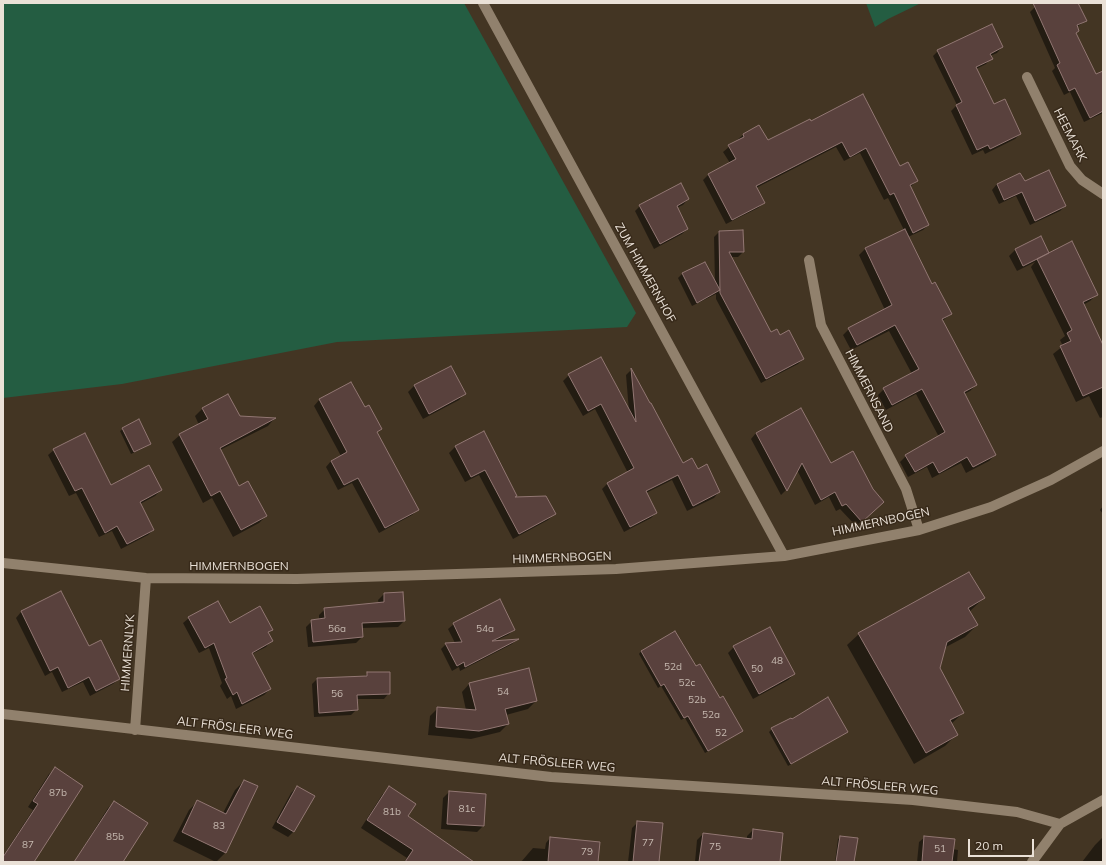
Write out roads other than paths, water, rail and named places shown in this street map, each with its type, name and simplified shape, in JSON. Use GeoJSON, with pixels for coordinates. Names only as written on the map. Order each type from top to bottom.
{"type":"FeatureCollection","features":[{"type":"Feature","properties":{"kind":"street","name":"ZUM HIMMERNHOF"},"geometry":{"type":"LineString","coordinates":[[483,3],[784,556]]}},
{"type":"Feature","properties":{"kind":"street","name":"HEEMARK"},"geometry":{"type":"LineString","coordinates":[[1027,77],[1070,166],[1082,180],[1103,194]]}},
{"type":"Feature","properties":{"kind":"street","name":"HIMMERNSAND"},"geometry":{"type":"LineString","coordinates":[[809,260],[820,325],[906,489],[919,530]]}},
{"type":"Feature","properties":{"kind":"street","name":"HIMMERNBOGEN"},"geometry":{"type":"LineString","coordinates":[[3,563],[146,578],[297,579],[616,569],[784,556],[919,530],[991,508],[1051,480],[1103,451]]}},
{"type":"Feature","properties":{"kind":"street","name":"HIMMERNLYK"},"geometry":{"type":"LineString","coordinates":[[135,730],[146,578]]}},
{"type":"Feature","properties":{"kind":"street","name":"ALT FRÖSLEER WEG"},"geometry":{"type":"LineString","coordinates":[[3,714],[551,778],[913,800],[1017,812],[1060,824]]}},
{"type":"Feature","properties":{"kind":"street"},"geometry":{"type":"LineString","coordinates":[[1032,862],[1060,824],[1103,800]]}}]}
